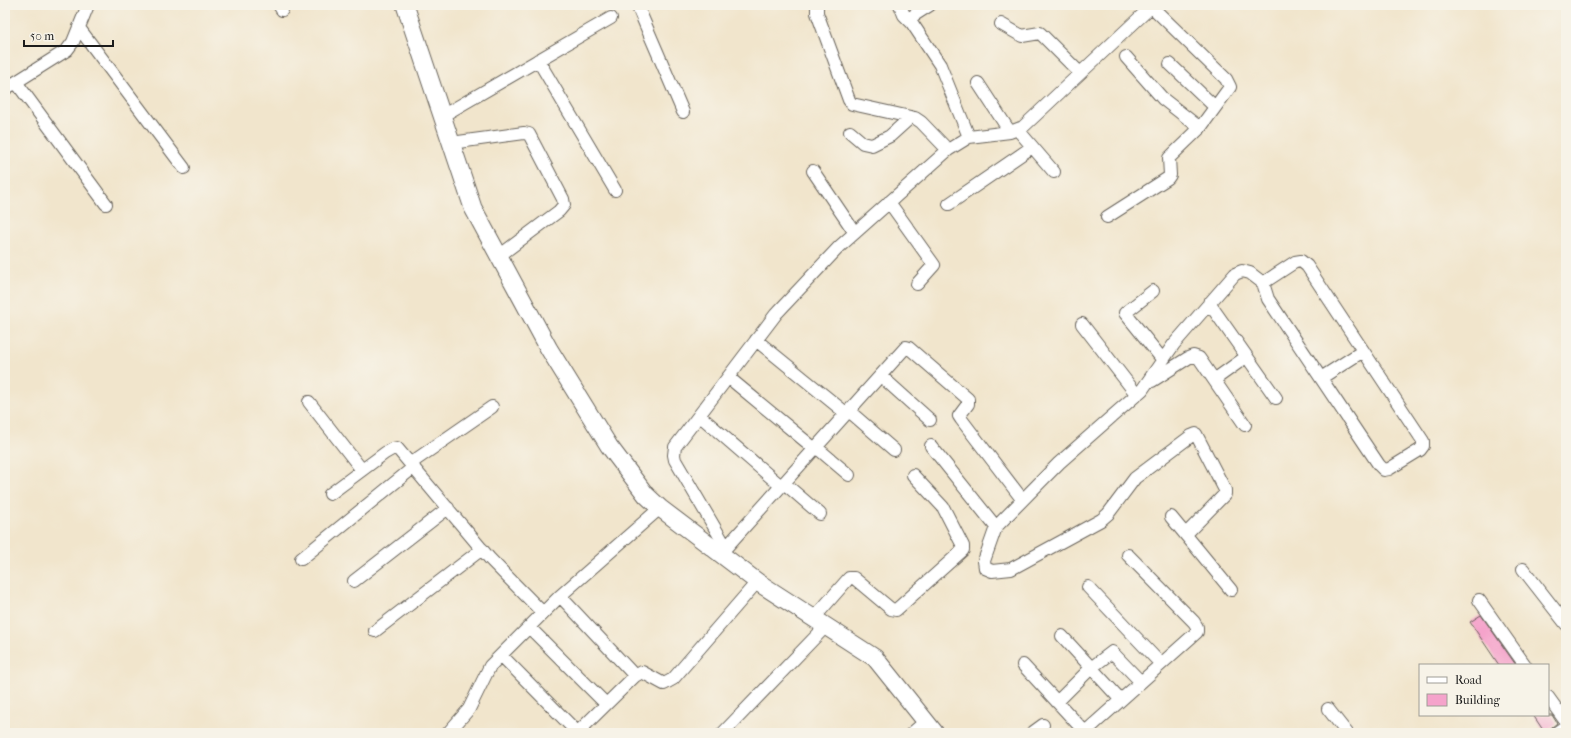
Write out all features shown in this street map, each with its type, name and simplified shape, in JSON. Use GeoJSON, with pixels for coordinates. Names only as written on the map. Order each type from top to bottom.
{"type":"FeatureCollection","features":[{"type":"Feature","properties":{"kind":"highway"},"geometry":{"type":"LineString","coordinates":[[405,5],[473,208],[549,349],[609,446],[646,495],[660,508],[724,550],[757,582],[875,658],[930,727]]}},
{"type":"Feature","properties":{"kind":"street"},"geometry":{"type":"LineString","coordinates":[[5,88],[67,50],[73,42],[88,5]]}},
{"type":"Feature","properties":{"kind":"street"},"geometry":{"type":"LineString","coordinates":[[637,5],[683,112]]}},
{"type":"Feature","properties":{"kind":"street"},"geometry":{"type":"LineString","coordinates":[[817,5],[817,13],[848,100],[852,104],[911,117],[921,122],[948,150]]}},
{"type":"Feature","properties":{"kind":"street"},"geometry":{"type":"LineString","coordinates":[[900,5],[908,20],[940,65],[969,137]]}},
{"type":"Feature","properties":{"kind":"street"},"geometry":{"type":"LineString","coordinates":[[908,20],[930,5]]}},
{"type":"Feature","properties":{"kind":"street"},"geometry":{"type":"LineString","coordinates":[[1022,499],[961,419],[961,414],[968,404],[968,399],[906,347],[724,550],[674,455],[675,447],[783,306],[831,254],[948,150],[969,137],[1014,131],[1080,73],[1146,7],[1229,83],[1230,87],[1200,128],[1169,158],[1170,175],[1168,178],[1107,217]]}},
{"type":"Feature","properties":{"kind":"street"},"geometry":{"type":"LineString","coordinates":[[442,116],[611,18]]}},
{"type":"Feature","properties":{"kind":"street"},"geometry":{"type":"LineString","coordinates":[[1001,24],[1022,36],[1040,33],[1080,73]]}},
{"type":"Feature","properties":{"kind":"street"},"geometry":{"type":"LineString","coordinates":[[79,28],[184,168]]}},
{"type":"Feature","properties":{"kind":"street"},"geometry":{"type":"LineString","coordinates":[[1126,57],[1163,99],[1200,128]]}},
{"type":"Feature","properties":{"kind":"street"},"geometry":{"type":"LineString","coordinates":[[538,60],[616,190]]}},
{"type":"Feature","properties":{"kind":"street"},"geometry":{"type":"LineString","coordinates":[[1170,64],[1215,107]]}},
{"type":"Feature","properties":{"kind":"street"},"geometry":{"type":"LineString","coordinates":[[16,82],[106,204]]}},
{"type":"Feature","properties":{"kind":"street"},"geometry":{"type":"LineString","coordinates":[[978,83],[1014,131],[1032,146],[1054,172]]}},
{"type":"Feature","properties":{"kind":"street"},"geometry":{"type":"LineString","coordinates":[[850,132],[863,143],[872,145],[890,136],[911,117]]}},
{"type":"Feature","properties":{"kind":"street"},"geometry":{"type":"LineString","coordinates":[[451,143],[524,133],[529,134],[563,199],[564,205],[559,211],[499,256]]}},
{"type":"Feature","properties":{"kind":"street"},"geometry":{"type":"LineString","coordinates":[[949,204],[1032,146]]}},
{"type":"Feature","properties":{"kind":"street"},"geometry":{"type":"LineString","coordinates":[[813,171],[855,233]]}},
{"type":"Feature","properties":{"kind":"street"},"geometry":{"type":"LineString","coordinates":[[889,202],[934,265],[917,284]]}},
{"type":"Feature","properties":{"kind":"street"},"geometry":{"type":"LineString","coordinates":[[1149,383],[1174,344],[1236,274],[1242,271],[1250,273],[1263,283],[1268,299],[1384,470],[1389,469],[1420,450],[1424,446],[1423,441],[1307,266],[1301,261],[1294,262],[1263,283]]}},
{"type":"Feature","properties":{"kind":"street"},"geometry":{"type":"LineString","coordinates":[[1152,291],[1124,313],[1163,360]]}},
{"type":"Feature","properties":{"kind":"street"},"geometry":{"type":"LineString","coordinates":[[1209,303],[1276,398]]}},
{"type":"Feature","properties":{"kind":"street"},"geometry":{"type":"LineString","coordinates":[[1082,324],[1137,395]]}},
{"type":"Feature","properties":{"kind":"street"},"geometry":{"type":"LineString","coordinates":[[756,340],[894,450]]}},
{"type":"Feature","properties":{"kind":"street"},"geometry":{"type":"LineString","coordinates":[[1321,378],[1363,351]]}},
{"type":"Feature","properties":{"kind":"street"},"geometry":{"type":"LineString","coordinates":[[1186,534],[1225,494],[1225,490],[1196,434],[1191,436],[1136,478],[1108,514],[1101,520],[1011,569],[992,571],[985,568],[984,561],[996,527],[1022,499],[1059,463],[1149,383],[1188,358],[1193,356],[1199,358],[1245,425]]}},
{"type":"Feature","properties":{"kind":"street"},"geometry":{"type":"LineString","coordinates":[[1214,380],[1246,357]]}},
{"type":"Feature","properties":{"kind":"street"},"geometry":{"type":"LineString","coordinates":[[881,376],[930,420]]}},
{"type":"Feature","properties":{"kind":"street"},"geometry":{"type":"LineString","coordinates":[[728,377],[848,475]]}},
{"type":"Feature","properties":{"kind":"street"},"geometry":{"type":"LineString","coordinates":[[309,402],[362,470]]}},
{"type":"Feature","properties":{"kind":"street"},"geometry":{"type":"LineString","coordinates":[[301,558],[412,465],[492,407]]}},
{"type":"Feature","properties":{"kind":"street"},"geometry":{"type":"LineString","coordinates":[[699,415],[820,514]]}},
{"type":"Feature","properties":{"kind":"street"},"geometry":{"type":"LineString","coordinates":[[931,446],[996,527]]}},
{"type":"Feature","properties":{"kind":"street"},"geometry":{"type":"LineString","coordinates":[[330,494],[392,449],[397,448],[482,549],[543,613]]}},
{"type":"Feature","properties":{"kind":"street"},"geometry":{"type":"LineString","coordinates":[[723,733],[820,622],[849,578],[854,578],[891,609],[896,610],[963,550],[963,546],[943,507],[913,475]]}},
{"type":"Feature","properties":{"kind":"street"},"geometry":{"type":"LineString","coordinates":[[354,580],[448,508]]}},
{"type":"Feature","properties":{"kind":"street"},"geometry":{"type":"LineString","coordinates":[[448,733],[469,709],[485,673],[501,655],[560,596],[660,508]]}},
{"type":"Feature","properties":{"kind":"street"},"geometry":{"type":"LineString","coordinates":[[1171,517],[1231,590]]}},
{"type":"Feature","properties":{"kind":"street"},"geometry":{"type":"LineString","coordinates":[[375,631],[482,549]]}},
{"type":"Feature","properties":{"kind":"street"},"geometry":{"type":"LineString","coordinates":[[1023,665],[1085,732],[1160,663],[1197,632],[1198,627],[1128,556]]}},
{"type":"Feature","properties":{"kind":"street"},"geometry":{"type":"LineString","coordinates":[[1524,568],[1566,624]]}},
{"type":"Feature","properties":{"kind":"street"},"geometry":{"type":"LineString","coordinates":[[501,655],[577,733],[635,676],[642,672],[664,684],[673,679],[757,582]]}},
{"type":"Feature","properties":{"kind":"street"},"geometry":{"type":"LineString","coordinates":[[1088,587],[1160,663]]}},
{"type":"Feature","properties":{"kind":"street"},"geometry":{"type":"LineString","coordinates":[[560,596],[635,676]]}},
{"type":"Feature","properties":{"kind":"street"},"geometry":{"type":"LineString","coordinates":[[1479,600],[1524,664]]}},
{"type":"Feature","properties":{"kind":"street"},"geometry":{"type":"LineString","coordinates":[[529,627],[606,704]]}},
{"type":"Feature","properties":{"kind":"street"},"geometry":{"type":"LineString","coordinates":[[1062,636],[1120,700]]}},
{"type":"Feature","properties":{"kind":"street"},"geometry":{"type":"LineString","coordinates":[[1057,702],[1091,668],[1112,652],[1140,681]]}},
{"type":"Feature","properties":{"kind":"street"},"geometry":{"type":"LineString","coordinates":[[1549,698],[1566,722]]}},
{"type":"Feature","properties":{"kind":"street"},"geometry":{"type":"LineString","coordinates":[[1328,709],[1347,733]]}},
{"type":"Feature","properties":{"kind":"street"},"geometry":{"type":"LineString","coordinates":[[1032,733],[1043,726]]}},
{"type":"Feature","properties":{"kind":"street"},"geometry":{"type":"LineString","coordinates":[[1556,733],[1566,726]]}},
{"type":"Feature","properties":{"kind":"street"},"geometry":{"type":"LineString","coordinates":[[912,733],[930,727]]}},
{"type":"Feature","properties":{"kind":"building"},"geometry":{"type":"Polygon","coordinates":[[[1481,615],[1515,664],[1498,664],[1470,622],[1481,615]]]}},
{"type":"Feature","properties":{"kind":"building"},"geometry":{"type":"Polygon","coordinates":[[[1552,715],[1557,723],[1545,733],[1534,716],[1552,715]]]}}]}
